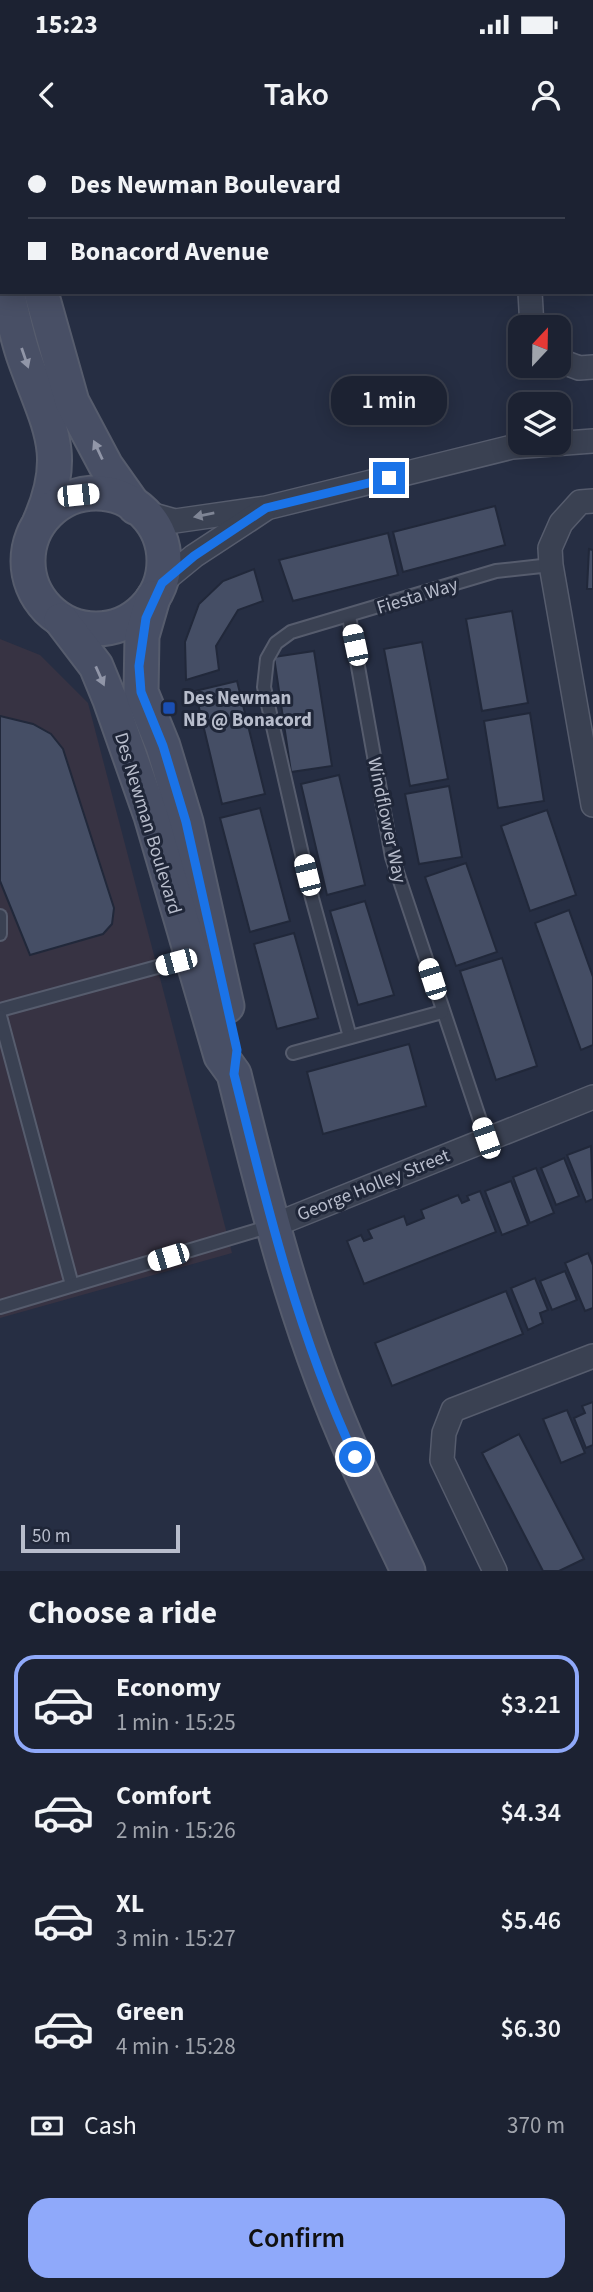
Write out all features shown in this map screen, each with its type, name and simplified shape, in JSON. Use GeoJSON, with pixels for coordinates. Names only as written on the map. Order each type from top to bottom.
{"type":"FeatureCollection","features":[{"type":"Feature","properties":{"kind":"street"},"geometry":{"type":"LineString","coordinates":[[8,294],[22,350],[46,414],[56,456],[54,483],[30,541],[27,564],[32,587],[44,607],[61,620],[82,628],[104,629],[125,623],[143,611],[157,591],[194,556],[266,508]]}},
{"type":"Feature","properties":{"kind":"street"},"geometry":{"type":"LineString","coordinates":[[42,294],[72,402],[106,466],[156,529],[163,550],[157,591]]}},
{"type":"Feature","properties":{"kind":"street"},"geometry":{"type":"LineString","coordinates":[[530,294],[531,315]]}},
{"type":"Feature","properties":{"kind":"street"},"geometry":{"type":"LineString","coordinates":[[571,365],[579,368],[593,367]]}},
{"type":"Feature","properties":{"kind":"street"},"geometry":{"type":"LineString","coordinates":[[40,521],[57,505],[78,495],[101,493],[175,520],[266,508],[512,447],[593,441]]}},
{"type":"Feature","properties":{"kind":"street"},"geometry":{"type":"LineString","coordinates":[[593,501],[580,502],[561,523],[551,548],[551,565],[593,805]]}},
{"type":"Feature","properties":{"kind":"street","name":"Des Newman Boulevard"},"geometry":{"type":"LineString","coordinates":[[157,591],[142,636],[141,692],[163,746],[186,822],[237,1050],[234,1074]]}},
{"type":"Feature","properties":{"kind":"street","name":"Des Newman Boulevard"},"geometry":{"type":"LineString","coordinates":[[61,620],[96,666],[110,700],[151,816],[190,958],[221,1055],[234,1074],[272,1226],[344,1434],[408,1571]]}},
{"type":"Feature","properties":{"kind":"street","name":"George Holley Street"},"geometry":{"type":"LineString","coordinates":[[272,1226],[593,1097]]}},
{"type":"Feature","properties":{"kind":"street"},"geometry":{"type":"LineString","coordinates":[[495,1571],[442,1460],[444,1433],[453,1410],[593,1356]]}},
{"type":"Feature","properties":{"kind":"lane","name":"Fiesta Way"},"geometry":{"type":"LineString","coordinates":[[351,1037],[312,898],[264,687],[267,659],[276,643],[291,632],[496,572],[551,565]]}},
{"type":"Feature","properties":{"kind":"lane","name":"Windflower Way"},"geometry":{"type":"LineString","coordinates":[[349,615],[392,857],[486,1138]]}},
{"type":"Feature","properties":{"kind":"lane"},"geometry":{"type":"LineString","coordinates":[[0,916],[0,934]]}},
{"type":"Feature","properties":{"kind":"lane"},"geometry":{"type":"LineString","coordinates":[[0,1010],[190,958]]}},
{"type":"Feature","properties":{"kind":"lane"},"geometry":{"type":"LineString","coordinates":[[293,1053],[442,1012]]}},
{"type":"Feature","properties":{"kind":"lane"},"geometry":{"type":"LineString","coordinates":[[0,1016],[72,1285]]}},
{"type":"Feature","properties":{"kind":"lane"},"geometry":{"type":"LineString","coordinates":[[0,1307],[272,1226]]}},
{"type":"Feature","properties":{"kind":"shaded area"},"geometry":{"type":"Polygon","coordinates":[[[0,639],[40,655],[88,703],[232,1253],[0,1318],[0,639]]]}},
{"type":"Feature","properties":{"kind":"building"},"geometry":{"type":"Polygon","coordinates":[[[495,506],[505,545],[403,572],[393,532],[495,506]]]}},
{"type":"Feature","properties":{"kind":"building"},"geometry":{"type":"Polygon","coordinates":[[[388,533],[398,575],[293,601],[279,560],[388,533]]]}},
{"type":"Feature","properties":{"kind":"building"},"geometry":{"type":"Polygon","coordinates":[[[589,549],[593,550],[593,589],[587,589],[589,549]]]}},
{"type":"Feature","properties":{"kind":"building"},"geometry":{"type":"Polygon","coordinates":[[[254,569],[263,601],[238,610],[216,646],[219,670],[186,680],[185,642],[199,604],[223,581],[254,569]]]}},
{"type":"Feature","properties":{"kind":"building"},"geometry":{"type":"Polygon","coordinates":[[[512,611],[528,703],[482,711],[466,619],[512,611]]]}},
{"type":"Feature","properties":{"kind":"building"},"geometry":{"type":"Polygon","coordinates":[[[422,642],[448,779],[410,786],[384,649],[422,642]]]}},
{"type":"Feature","properties":{"kind":"building"},"geometry":{"type":"Polygon","coordinates":[[[314,651],[332,766],[291,772],[274,657],[314,651]]]}},
{"type":"Feature","properties":{"kind":"building"},"geometry":{"type":"Polygon","coordinates":[[[237,681],[265,794],[222,804],[195,691],[237,681]]]}},
{"type":"Feature","properties":{"kind":"building"},"geometry":{"type":"Polygon","coordinates":[[[530,713],[544,801],[498,808],[484,721],[530,713]]]}},
{"type":"Feature","properties":{"kind":"building"},"geometry":{"type":"Polygon","coordinates":[[[0,716],[33,724],[51,734],[63,749],[114,908],[112,924],[103,934],[30,955],[0,881],[0,716]]]}},
{"type":"Feature","properties":{"kind":"building"},"geometry":{"type":"Polygon","coordinates":[[[339,775],[365,885],[327,895],[301,784],[339,775]]]}},
{"type":"Feature","properties":{"kind":"building"},"geometry":{"type":"Polygon","coordinates":[[[449,786],[462,857],[419,864],[405,794],[449,786]]]}},
{"type":"Feature","properties":{"kind":"building"},"geometry":{"type":"Polygon","coordinates":[[[260,808],[290,921],[250,932],[220,818],[260,808]]]}},
{"type":"Feature","properties":{"kind":"building"},"geometry":{"type":"Polygon","coordinates":[[[547,810],[576,895],[530,911],[501,826],[547,810]]]}},
{"type":"Feature","properties":{"kind":"building"},"geometry":{"type":"Polygon","coordinates":[[[466,863],[497,952],[456,966],[425,877],[466,863]]]}},
{"type":"Feature","properties":{"kind":"building"},"geometry":{"type":"Polygon","coordinates":[[[365,901],[394,995],[358,1005],[330,911],[365,901]]]}},
{"type":"Feature","properties":{"kind":"building"},"geometry":{"type":"Polygon","coordinates":[[[569,910],[593,977],[593,1045],[581,1050],[535,923],[569,910]]]}},
{"type":"Feature","properties":{"kind":"building"},"geometry":{"type":"Polygon","coordinates":[[[294,933],[318,1018],[277,1029],[254,944],[294,933]]]}},
{"type":"Feature","properties":{"kind":"building"},"geometry":{"type":"Polygon","coordinates":[[[502,958],[537,1066],[496,1080],[460,971],[502,958]]]}},
{"type":"Feature","properties":{"kind":"building"},"geometry":{"type":"Polygon","coordinates":[[[409,1044],[426,1106],[323,1134],[307,1072],[409,1044]]]}},
{"type":"Feature","properties":{"kind":"building"},"geometry":{"type":"Polygon","coordinates":[[[591,1146],[593,1199],[586,1202],[567,1155],[591,1146]]]}},
{"type":"Feature","properties":{"kind":"building"},"geometry":{"type":"Polygon","coordinates":[[[564,1158],[579,1196],[556,1205],[541,1168],[564,1158]]]}},
{"type":"Feature","properties":{"kind":"building"},"geometry":{"type":"Polygon","coordinates":[[[536,1168],[554,1213],[530,1223],[513,1177],[536,1168]]]}},
{"type":"Feature","properties":{"kind":"building"},"geometry":{"type":"Polygon","coordinates":[[[511,1181],[528,1225],[502,1235],[485,1191],[511,1181]]]}},
{"type":"Feature","properties":{"kind":"building"},"geometry":{"type":"Polygon","coordinates":[[[480,1191],[496,1232],[364,1284],[347,1241],[361,1235],[364,1241],[372,1238],[368,1230],[404,1216],[407,1225],[424,1218],[421,1210],[458,1195],[462,1203],[469,1200],[467,1196],[480,1191]]]}},
{"type":"Feature","properties":{"kind":"building"},"geometry":{"type":"Polygon","coordinates":[[[588,1253],[593,1265],[593,1308],[585,1311],[565,1263],[588,1253]]]}},
{"type":"Feature","properties":{"kind":"building"},"geometry":{"type":"Polygon","coordinates":[[[565,1271],[577,1300],[552,1310],[540,1281],[565,1271]]]}},
{"type":"Feature","properties":{"kind":"building"},"geometry":{"type":"Polygon","coordinates":[[[535,1278],[548,1310],[540,1313],[543,1323],[528,1330],[511,1288],[535,1278]]]}},
{"type":"Feature","properties":{"kind":"building"},"geometry":{"type":"Polygon","coordinates":[[[506,1291],[523,1334],[392,1386],[375,1343],[506,1291]]]}},
{"type":"Feature","properties":{"kind":"building"},"geometry":{"type":"Polygon","coordinates":[[[593,1402],[593,1445],[586,1448],[574,1418],[585,1413],[582,1406],[593,1402]]]}},
{"type":"Feature","properties":{"kind":"building"},"geometry":{"type":"Polygon","coordinates":[[[567,1410],[585,1453],[561,1463],[543,1419],[567,1410]]]}},
{"type":"Feature","properties":{"kind":"building"},"geometry":{"type":"Polygon","coordinates":[[[519,1434],[584,1559],[559,1571],[543,1571],[482,1453],[519,1434]]]}},
{"type":"Feature","properties":{"kind":"place","name":"Des Newman NB @ Bonacord"},"geometry":{"type":"Point","coordinates":[169,708]}},
{"type":"Feature","properties":{"kind":"route"},"geometry":{"type":"LineString","coordinates":[[355,1457],[344,1434],[289,1282],[272,1226],[234,1074],[237,1050],[193,865],[186,822],[163,746],[141,692],[139,666],[142,636],[153,598],[162,583],[194,556],[266,508],[389,478]]}}]}
